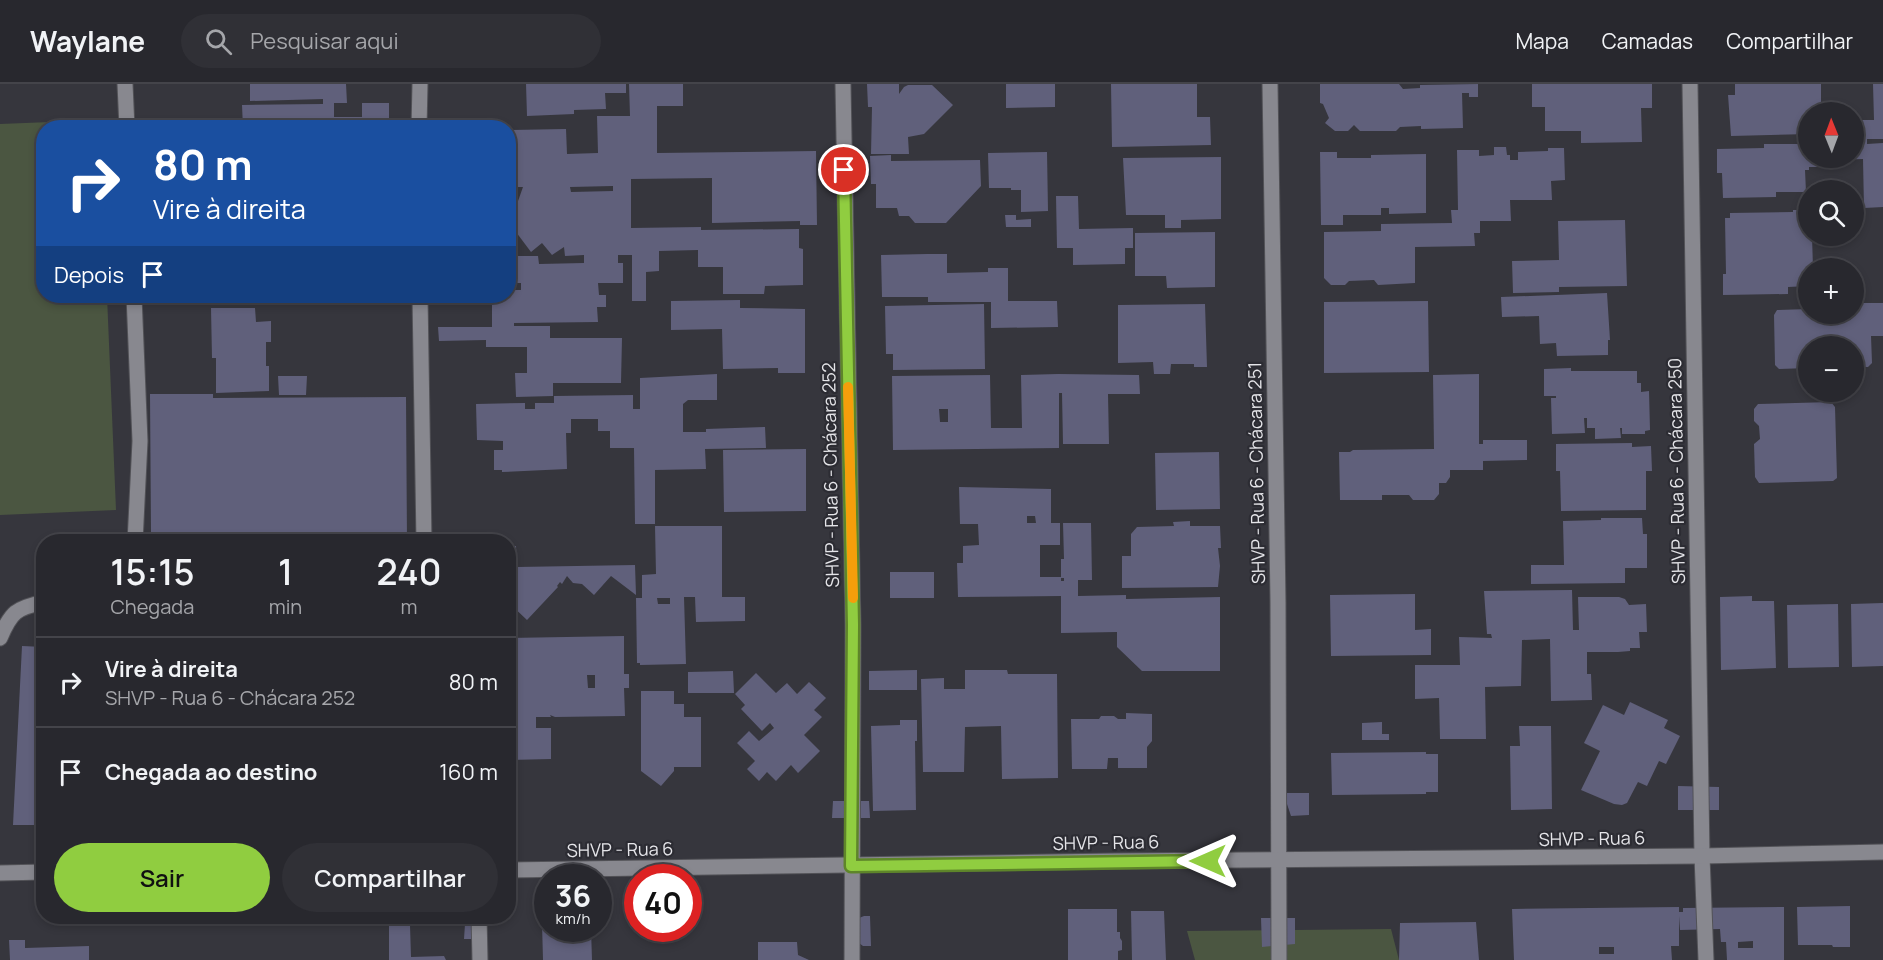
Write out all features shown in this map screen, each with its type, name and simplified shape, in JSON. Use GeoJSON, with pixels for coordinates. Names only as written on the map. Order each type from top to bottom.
{"type":"FeatureCollection","features":[{"type":"Feature","properties":{"kind":"street"},"geometry":{"type":"LineString","coordinates":[[125,84],[127,120]]}},
{"type":"Feature","properties":{"kind":"street"},"geometry":{"type":"LineString","coordinates":[[419,120],[420,84]]}},
{"type":"Feature","properties":{"kind":"street","name":"SHVP - Rua 6 - Chácara 252"},"geometry":{"type":"LineString","coordinates":[[843,84],[853,625],[852,960]]}},
{"type":"Feature","properties":{"kind":"street","name":"SHVP - Rua 6 - Chácara 251"},"geometry":{"type":"LineString","coordinates":[[1270,84],[1278,614],[1279,960]]}},
{"type":"Feature","properties":{"kind":"street","name":"SHVP - Rua 6 - Chácara 250"},"geometry":{"type":"LineString","coordinates":[[1690,84],[1702,856],[1706,960]]}},
{"type":"Feature","properties":{"kind":"street"},"geometry":{"type":"LineString","coordinates":[[134,303],[140,441],[135,534]]}},
{"type":"Feature","properties":{"kind":"street"},"geometry":{"type":"LineString","coordinates":[[420,303],[424,534]]}},
{"type":"Feature","properties":{"kind":"street"},"geometry":{"type":"LineString","coordinates":[[0,638],[6,623],[15,611],[36,604]]}},
{"type":"Feature","properties":{"kind":"street","name":"SHVP - Rua 6"},"geometry":{"type":"LineString","coordinates":[[516,870],[1883,852]]}},
{"type":"Feature","properties":{"kind":"street"},"geometry":{"type":"LineString","coordinates":[[0,873],[36,872]]}},
{"type":"Feature","properties":{"kind":"street"},"geometry":{"type":"LineString","coordinates":[[479,924],[480,960]]}},
{"type":"Feature","properties":{"kind":"green space"},"geometry":{"type":"Polygon","coordinates":[[[36,123],[36,303],[107,303],[116,510],[0,515],[0,124],[36,123]]]}},
{"type":"Feature","properties":{"kind":"green space"},"geometry":{"type":"Polygon","coordinates":[[[1391,929],[1399,960],[1195,960],[1187,931],[1391,929]]]}},
{"type":"Feature","properties":{"kind":"building"},"geometry":{"type":"Polygon","coordinates":[[[250,84],[346,84],[347,103],[334,103],[334,117],[362,117],[362,103],[389,103],[389,120],[243,120],[242,105],[323,104],[323,99],[250,101],[250,84]]]}},
{"type":"Feature","properties":{"kind":"building"},"geometry":{"type":"Polygon","coordinates":[[[526,84],[626,84],[626,93],[605,93],[606,109],[574,110],[574,114],[527,116],[526,84]]]}},
{"type":"Feature","properties":{"kind":"building"},"geometry":{"type":"Polygon","coordinates":[[[629,84],[683,84],[683,106],[657,106],[657,153],[816,151],[817,225],[800,225],[800,221],[712,223],[712,178],[631,179],[631,228],[799,229],[799,248],[803,249],[803,285],[765,286],[764,294],[723,294],[723,267],[698,267],[698,250],[659,251],[659,271],[646,272],[646,301],[632,301],[632,255],[618,255],[618,263],[623,263],[623,283],[598,283],[599,295],[606,295],[606,307],[597,307],[598,322],[514,323],[514,326],[550,326],[550,338],[622,338],[621,383],[553,383],[553,396],[516,397],[515,373],[527,373],[527,347],[486,347],[486,340],[439,341],[438,327],[492,327],[492,304],[464,305],[464,303],[516,303],[516,290],[521,290],[521,283],[517,283],[517,256],[538,256],[539,264],[584,263],[584,255],[565,256],[564,247],[552,255],[542,243],[531,252],[516,232],[516,207],[523,187],[516,187],[516,130],[566,129],[567,154],[598,153],[597,116],[630,116],[629,84]],[[613,186],[570,187],[571,192],[613,191],[613,186]]]}},
{"type":"Feature","properties":{"kind":"building"},"geometry":{"type":"Polygon","coordinates":[[[867,84],[899,84],[899,94],[908,85],[932,85],[953,105],[924,134],[908,137],[909,154],[871,154],[872,107],[868,107],[867,84]]]}},
{"type":"Feature","properties":{"kind":"building"},"geometry":{"type":"Polygon","coordinates":[[[1006,84],[1055,84],[1055,107],[1006,108],[1006,84]]]}},
{"type":"Feature","properties":{"kind":"building"},"geometry":{"type":"Polygon","coordinates":[[[1111,84],[1197,84],[1197,117],[1210,117],[1211,145],[1112,147],[1111,84]]]}},
{"type":"Feature","properties":{"kind":"building"},"geometry":{"type":"Polygon","coordinates":[[[1320,84],[1399,84],[1403,89],[1420,88],[1420,85],[1478,84],[1478,97],[1469,97],[1469,93],[1462,93],[1463,128],[1421,129],[1421,126],[1400,127],[1396,131],[1360,131],[1354,125],[1348,131],[1335,131],[1325,123],[1329,118],[1323,104],[1320,103],[1320,84]]]}},
{"type":"Feature","properties":{"kind":"building"},"geometry":{"type":"Polygon","coordinates":[[[1532,84],[1652,84],[1652,108],[1641,108],[1642,142],[1581,143],[1581,131],[1545,131],[1545,107],[1532,107],[1532,84]]]}},
{"type":"Feature","properties":{"kind":"building"},"geometry":{"type":"Polygon","coordinates":[[[1735,84],[1821,84],[1821,102],[1798,102],[1798,134],[1731,136],[1728,95],[1735,95],[1735,84]]]}},
{"type":"Feature","properties":{"kind":"building"},"geometry":{"type":"Polygon","coordinates":[[[1873,84],[1883,84],[1883,139],[1867,139],[1867,144],[1883,143],[1883,207],[1864,208],[1864,120],[1874,120],[1873,84]]]}},
{"type":"Feature","properties":{"kind":"building"},"geometry":{"type":"Polygon","coordinates":[[[1764,144],[1798,144],[1798,168],[1809,168],[1809,170],[1805,170],[1805,180],[1798,180],[1798,192],[1776,192],[1776,197],[1723,198],[1722,173],[1717,173],[1717,149],[1764,148],[1764,144]]]}},
{"type":"Feature","properties":{"kind":"building"},"geometry":{"type":"Polygon","coordinates":[[[1494,147],[1506,147],[1510,160],[1518,160],[1518,152],[1564,148],[1565,180],[1551,181],[1552,200],[1510,200],[1511,221],[1480,221],[1480,233],[1474,233],[1475,246],[1415,247],[1415,283],[1378,285],[1374,280],[1349,281],[1345,285],[1331,285],[1324,278],[1324,232],[1381,231],[1381,224],[1452,223],[1451,210],[1458,210],[1457,150],[1479,150],[1479,156],[1494,155],[1494,147]]]}},
{"type":"Feature","properties":{"kind":"building"},"geometry":{"type":"Polygon","coordinates":[[[1047,152],[1048,211],[1021,212],[1021,190],[989,188],[988,153],[1047,152]]]}},
{"type":"Feature","properties":{"kind":"building"},"geometry":{"type":"Polygon","coordinates":[[[1320,152],[1337,152],[1337,158],[1426,154],[1426,213],[1389,214],[1389,208],[1381,208],[1381,215],[1343,215],[1343,225],[1321,225],[1320,152]]]}},
{"type":"Feature","properties":{"kind":"building"},"geometry":{"type":"Polygon","coordinates":[[[891,155],[891,161],[980,160],[981,186],[946,223],[915,223],[909,216],[899,216],[897,208],[876,208],[876,184],[871,184],[870,156],[891,155]]]}},
{"type":"Feature","properties":{"kind":"building"},"geometry":{"type":"Polygon","coordinates":[[[1221,157],[1221,219],[1181,220],[1181,228],[1165,228],[1165,215],[1126,215],[1123,158],[1221,157]]]}},
{"type":"Feature","properties":{"kind":"building"},"geometry":{"type":"Polygon","coordinates":[[[1056,196],[1078,196],[1079,229],[1133,228],[1133,248],[1125,248],[1125,264],[1073,265],[1073,248],[1057,248],[1056,196]]]}},
{"type":"Feature","properties":{"kind":"building"},"geometry":{"type":"Polygon","coordinates":[[[1793,210],[1798,210],[1798,246],[1812,246],[1813,258],[1798,258],[1798,287],[1788,287],[1788,294],[1723,295],[1723,274],[1726,274],[1725,218],[1730,218],[1730,213],[1793,212],[1793,210]]]}},
{"type":"Feature","properties":{"kind":"building"},"geometry":{"type":"Polygon","coordinates":[[[1005,215],[1016,215],[1016,220],[1031,219],[1031,227],[1006,227],[1005,215]]]}},
{"type":"Feature","properties":{"kind":"building"},"geometry":{"type":"Polygon","coordinates":[[[1625,220],[1627,286],[1559,287],[1559,292],[1513,293],[1512,261],[1559,260],[1558,221],[1625,220]]]}},
{"type":"Feature","properties":{"kind":"building"},"geometry":{"type":"Polygon","coordinates":[[[1215,232],[1215,287],[1167,288],[1166,276],[1135,276],[1135,233],[1215,232]]]}},
{"type":"Feature","properties":{"kind":"building"},"geometry":{"type":"Polygon","coordinates":[[[947,254],[947,273],[988,272],[988,268],[1008,268],[1008,301],[1057,301],[1058,327],[991,328],[991,302],[928,302],[928,297],[882,297],[881,255],[947,254]]]}},
{"type":"Feature","properties":{"kind":"building"},"geometry":{"type":"Polygon","coordinates":[[[1607,293],[1610,340],[1608,340],[1608,355],[1557,356],[1556,343],[1540,344],[1539,316],[1502,317],[1501,297],[1607,293]]]}},
{"type":"Feature","properties":{"kind":"building"},"geometry":{"type":"Polygon","coordinates":[[[740,300],[740,308],[805,309],[805,373],[778,373],[778,368],[723,369],[722,329],[671,330],[671,301],[740,300]]]}},
{"type":"Feature","properties":{"kind":"building"},"geometry":{"type":"Polygon","coordinates":[[[1428,301],[1429,372],[1324,373],[1324,302],[1428,301]]]}},
{"type":"Feature","properties":{"kind":"building"},"geometry":{"type":"Polygon","coordinates":[[[1864,303],[1883,303],[1883,336],[1871,336],[1872,363],[1864,367],[1864,336],[1798,336],[1798,368],[1779,369],[1775,365],[1774,315],[1777,310],[1798,309],[1798,324],[1864,324],[1864,303]]]}},
{"type":"Feature","properties":{"kind":"building"},"geometry":{"type":"Polygon","coordinates":[[[984,304],[985,369],[893,370],[893,354],[886,354],[885,306],[984,304]]]}},
{"type":"Feature","properties":{"kind":"building"},"geometry":{"type":"Polygon","coordinates":[[[1205,304],[1207,367],[1194,367],[1194,364],[1171,364],[1170,374],[1154,374],[1153,362],[1118,363],[1118,305],[1205,304]]]}},
{"type":"Feature","properties":{"kind":"building"},"geometry":{"type":"Polygon","coordinates":[[[211,308],[255,308],[256,322],[271,321],[271,342],[266,342],[269,391],[216,393],[216,358],[212,358],[211,308]]]}},
{"type":"Feature","properties":{"kind":"building"},"geometry":{"type":"Polygon","coordinates":[[[1571,368],[1571,371],[1637,371],[1637,383],[1641,383],[1641,392],[1649,391],[1650,430],[1645,431],[1645,434],[1622,434],[1622,428],[1620,428],[1621,438],[1595,439],[1595,428],[1587,428],[1587,418],[1584,418],[1585,433],[1552,434],[1551,398],[1556,398],[1556,396],[1544,396],[1544,369],[1571,368]]]}},
{"type":"Feature","properties":{"kind":"building"},"geometry":{"type":"Polygon","coordinates":[[[717,374],[717,400],[688,400],[683,404],[683,432],[765,427],[766,448],[705,449],[706,469],[655,470],[655,524],[635,524],[634,448],[610,448],[610,431],[598,431],[598,419],[571,419],[571,433],[566,433],[567,469],[502,472],[502,470],[494,470],[494,450],[503,450],[503,441],[477,440],[476,404],[525,403],[525,409],[535,409],[535,403],[554,403],[554,396],[633,395],[633,409],[640,409],[640,378],[717,374]]]}},
{"type":"Feature","properties":{"kind":"building"},"geometry":{"type":"Polygon","coordinates":[[[1479,374],[1479,444],[1483,444],[1483,440],[1527,440],[1527,460],[1483,461],[1483,470],[1450,470],[1450,477],[1446,483],[1439,483],[1439,494],[1434,500],[1413,500],[1409,495],[1382,495],[1382,500],[1340,500],[1339,452],[1434,449],[1433,375],[1479,374]]]}},
{"type":"Feature","properties":{"kind":"building"},"geometry":{"type":"Polygon","coordinates":[[[990,375],[991,428],[1022,428],[1021,375],[1139,375],[1140,394],[1108,394],[1109,444],[1063,444],[1062,393],[1059,393],[1059,448],[893,450],[892,376],[990,375]],[[939,409],[940,422],[948,422],[948,409],[939,409]]]}},
{"type":"Feature","properties":{"kind":"building"},"geometry":{"type":"Polygon","coordinates":[[[278,376],[307,376],[306,395],[279,395],[278,376]]]}},
{"type":"Feature","properties":{"kind":"building"},"geometry":{"type":"Polygon","coordinates":[[[150,394],[213,394],[213,398],[406,397],[407,534],[151,533],[150,394]]]}},
{"type":"Feature","properties":{"kind":"building"},"geometry":{"type":"Polygon","coordinates":[[[1831,402],[1835,407],[1837,478],[1833,481],[1759,483],[1755,477],[1754,444],[1760,439],[1759,426],[1754,421],[1754,409],[1758,404],[1831,402]]]}},
{"type":"Feature","properties":{"kind":"building"},"geometry":{"type":"Polygon","coordinates":[[[1632,443],[1632,447],[1651,446],[1652,471],[1646,471],[1646,510],[1561,511],[1560,471],[1556,471],[1556,444],[1632,443]]]}},
{"type":"Feature","properties":{"kind":"building"},"geometry":{"type":"Polygon","coordinates":[[[806,449],[806,511],[724,512],[723,450],[806,449]]]}},
{"type":"Feature","properties":{"kind":"building"},"geometry":{"type":"Polygon","coordinates":[[[1219,452],[1220,509],[1156,510],[1155,453],[1219,452]]]}},
{"type":"Feature","properties":{"kind":"building"},"geometry":{"type":"Polygon","coordinates":[[[959,487],[1051,489],[1051,523],[1060,523],[1060,545],[1040,545],[1040,577],[1061,577],[1061,559],[1064,559],[1063,523],[1091,523],[1092,580],[1078,580],[1078,596],[1126,595],[1126,599],[1220,597],[1220,671],[1142,671],[1117,647],[1117,632],[1061,633],[1061,596],[958,597],[957,563],[963,563],[963,546],[979,545],[978,524],[960,524],[959,487]],[[1027,516],[1027,523],[1036,523],[1035,516],[1027,516]]]}},
{"type":"Feature","properties":{"kind":"building"},"geometry":{"type":"Polygon","coordinates":[[[1601,518],[1642,518],[1643,534],[1647,534],[1647,568],[1625,568],[1625,583],[1531,584],[1531,565],[1564,565],[1563,521],[1601,520],[1601,518]]]}},
{"type":"Feature","properties":{"kind":"building"},"geometry":{"type":"Polygon","coordinates":[[[1190,521],[1190,526],[1220,526],[1218,587],[1122,588],[1122,556],[1131,556],[1131,534],[1137,527],[1174,526],[1173,522],[1190,521]]]}},
{"type":"Feature","properties":{"kind":"building"},"geometry":{"type":"Polygon","coordinates":[[[655,526],[722,526],[722,597],[745,597],[745,621],[696,622],[695,597],[684,597],[686,664],[640,665],[637,663],[636,598],[642,598],[642,575],[656,574],[655,526]],[[657,598],[658,604],[670,604],[670,598],[657,598]]]}},
{"type":"Feature","properties":{"kind":"building"},"geometry":{"type":"Polygon","coordinates":[[[516,546],[517,567],[635,565],[636,595],[611,576],[594,595],[582,584],[573,583],[567,576],[527,620],[516,610],[516,546]]]}},
{"type":"Feature","properties":{"kind":"building"},"geometry":{"type":"Polygon","coordinates":[[[890,572],[934,572],[934,598],[890,598],[890,572]]]}},
{"type":"Feature","properties":{"kind":"building"},"geometry":{"type":"Polygon","coordinates":[[[1572,590],[1573,630],[1579,630],[1578,597],[1619,597],[1625,599],[1629,605],[1646,604],[1647,632],[1639,632],[1640,648],[1618,652],[1587,652],[1587,674],[1591,674],[1592,700],[1551,701],[1550,639],[1522,640],[1521,686],[1485,687],[1486,739],[1440,739],[1439,698],[1415,699],[1415,665],[1460,665],[1459,637],[1492,638],[1491,634],[1487,634],[1484,591],[1572,590]]]}},
{"type":"Feature","properties":{"kind":"building"},"geometry":{"type":"Polygon","coordinates":[[[1415,594],[1415,630],[1431,629],[1431,655],[1331,656],[1330,595],[1415,594]]]}},
{"type":"Feature","properties":{"kind":"building"},"geometry":{"type":"Polygon","coordinates":[[[1752,596],[1752,601],[1774,601],[1776,668],[1721,670],[1720,597],[1752,596]]]}},
{"type":"Feature","properties":{"kind":"building"},"geometry":{"type":"Polygon","coordinates":[[[1883,603],[1883,666],[1852,667],[1851,604],[1883,603]]]}},
{"type":"Feature","properties":{"kind":"building"},"geometry":{"type":"Polygon","coordinates":[[[1838,604],[1839,667],[1788,668],[1787,605],[1838,604]]]}},
{"type":"Feature","properties":{"kind":"building"},"geometry":{"type":"Polygon","coordinates":[[[624,636],[624,674],[629,674],[629,688],[624,688],[625,716],[555,717],[550,715],[551,717],[536,717],[536,728],[551,728],[551,759],[516,760],[516,638],[624,636]],[[587,675],[588,688],[595,688],[595,675],[587,675]]]}},
{"type":"Feature","properties":{"kind":"building"},"geometry":{"type":"Polygon","coordinates":[[[22,646],[36,647],[36,825],[13,825],[22,646]]]}},
{"type":"Feature","properties":{"kind":"building"},"geometry":{"type":"Polygon","coordinates":[[[917,670],[917,690],[869,690],[869,671],[917,670]]]}},
{"type":"Feature","properties":{"kind":"building"},"geometry":{"type":"Polygon","coordinates":[[[965,670],[1007,670],[1008,674],[1057,674],[1058,778],[1002,779],[1001,726],[965,727],[964,772],[923,772],[921,679],[944,678],[944,689],[965,689],[965,670]]]}},
{"type":"Feature","properties":{"kind":"building"},"geometry":{"type":"Polygon","coordinates":[[[733,671],[734,693],[688,693],[688,672],[733,671]]]}},
{"type":"Feature","properties":{"kind":"building"},"geometry":{"type":"Polygon","coordinates":[[[756,673],[776,693],[787,683],[797,694],[809,682],[826,698],[814,710],[822,717],[804,735],[820,751],[798,773],[791,765],[776,781],[767,772],[759,781],[747,769],[755,761],[737,743],[749,731],[759,741],[774,728],[770,723],[762,731],[741,709],[745,705],[735,694],[756,673]]]}},
{"type":"Feature","properties":{"kind":"building"},"geometry":{"type":"Polygon","coordinates":[[[641,691],[674,691],[674,704],[684,704],[684,717],[701,717],[701,767],[674,767],[674,771],[661,786],[641,771],[641,691]]]}},
{"type":"Feature","properties":{"kind":"building"},"geometry":{"type":"Polygon","coordinates":[[[1630,702],[1668,720],[1664,728],[1680,736],[1666,764],[1659,761],[1647,786],[1638,782],[1627,803],[1622,805],[1614,804],[1581,790],[1600,751],[1584,743],[1603,705],[1624,715],[1630,702]]]}},
{"type":"Feature","properties":{"kind":"building"},"geometry":{"type":"Polygon","coordinates":[[[1126,713],[1152,714],[1152,741],[1147,747],[1147,768],[1118,768],[1118,758],[1108,758],[1107,769],[1072,769],[1071,719],[1099,719],[1101,716],[1114,716],[1118,719],[1126,719],[1126,713]]]}},
{"type":"Feature","properties":{"kind":"building"},"geometry":{"type":"Polygon","coordinates":[[[900,720],[917,720],[916,810],[873,811],[871,726],[900,725],[900,720]]]}},
{"type":"Feature","properties":{"kind":"building"},"geometry":{"type":"Polygon","coordinates":[[[1382,722],[1382,734],[1389,734],[1389,740],[1362,740],[1362,723],[1382,722]]]}},
{"type":"Feature","properties":{"kind":"building"},"geometry":{"type":"Polygon","coordinates":[[[1519,726],[1551,726],[1552,809],[1511,810],[1510,746],[1520,746],[1519,726]]]}},
{"type":"Feature","properties":{"kind":"building"},"geometry":{"type":"Polygon","coordinates":[[[1426,752],[1426,754],[1438,754],[1438,792],[1332,795],[1331,753],[1426,752]]]}},
{"type":"Feature","properties":{"kind":"building"},"geometry":{"type":"Polygon","coordinates":[[[1678,786],[1719,787],[1719,810],[1678,810],[1678,786]]]}},
{"type":"Feature","properties":{"kind":"building"},"geometry":{"type":"Polygon","coordinates":[[[1287,793],[1309,793],[1309,815],[1291,816],[1287,804],[1287,793]]]}},
{"type":"Feature","properties":{"kind":"building"},"geometry":{"type":"Polygon","coordinates":[[[833,801],[869,801],[870,818],[832,818],[833,801]]]}},
{"type":"Feature","properties":{"kind":"building"},"geometry":{"type":"Polygon","coordinates":[[[1850,906],[1850,947],[1798,945],[1797,907],[1850,906]]]}},
{"type":"Feature","properties":{"kind":"building"},"geometry":{"type":"Polygon","coordinates":[[[1679,907],[1679,912],[1683,912],[1683,908],[1784,907],[1784,960],[1727,960],[1726,942],[1721,942],[1720,929],[1680,930],[1679,916],[1679,946],[1671,946],[1672,960],[1514,960],[1512,909],[1679,907]],[[1753,941],[1738,942],[1738,948],[1753,948],[1753,941]],[[1599,947],[1599,954],[1614,954],[1614,947],[1599,947]]]}},
{"type":"Feature","properties":{"kind":"building"},"geometry":{"type":"Polygon","coordinates":[[[1068,909],[1117,909],[1117,932],[1120,932],[1122,941],[1122,950],[1118,951],[1118,960],[1068,960],[1068,909]]]}},
{"type":"Feature","properties":{"kind":"building"},"geometry":{"type":"Polygon","coordinates":[[[1131,911],[1164,911],[1166,960],[1132,960],[1131,911]]]}},
{"type":"Feature","properties":{"kind":"building"},"geometry":{"type":"Polygon","coordinates":[[[870,916],[871,946],[863,946],[859,943],[859,918],[870,916]]]}},
{"type":"Feature","properties":{"kind":"building"},"geometry":{"type":"Polygon","coordinates":[[[1261,918],[1295,918],[1295,944],[1262,947],[1261,918]]]}},
{"type":"Feature","properties":{"kind":"building"},"geometry":{"type":"Polygon","coordinates":[[[1476,922],[1479,960],[1399,960],[1400,923],[1476,922]]]}},
{"type":"Feature","properties":{"kind":"building"},"geometry":{"type":"Polygon","coordinates":[[[465,924],[475,924],[479,939],[464,939],[465,924]]]}},
{"type":"Feature","properties":{"kind":"building"},"geometry":{"type":"Polygon","coordinates":[[[410,925],[411,957],[444,956],[446,960],[389,960],[389,926],[410,925]]]}},
{"type":"Feature","properties":{"kind":"building"},"geometry":{"type":"Polygon","coordinates":[[[9,940],[25,940],[25,948],[89,946],[89,960],[10,960],[9,940]]]}},
{"type":"Feature","properties":{"kind":"building"},"geometry":{"type":"Polygon","coordinates":[[[543,942],[591,942],[592,960],[543,960],[543,942]]]}},
{"type":"Feature","properties":{"kind":"building"},"geometry":{"type":"Polygon","coordinates":[[[758,942],[797,942],[798,955],[809,960],[758,960],[758,942]]]}},
{"type":"Feature","properties":{"kind":"slow traffic"},"geometry":{"type":"LineString","coordinates":[[848,387],[853,598]]}},
{"type":"Feature","properties":{"kind":"route"},"geometry":{"type":"LineString","coordinates":[[844,170],[853,625],[851,866],[1208,861]]}}]}
